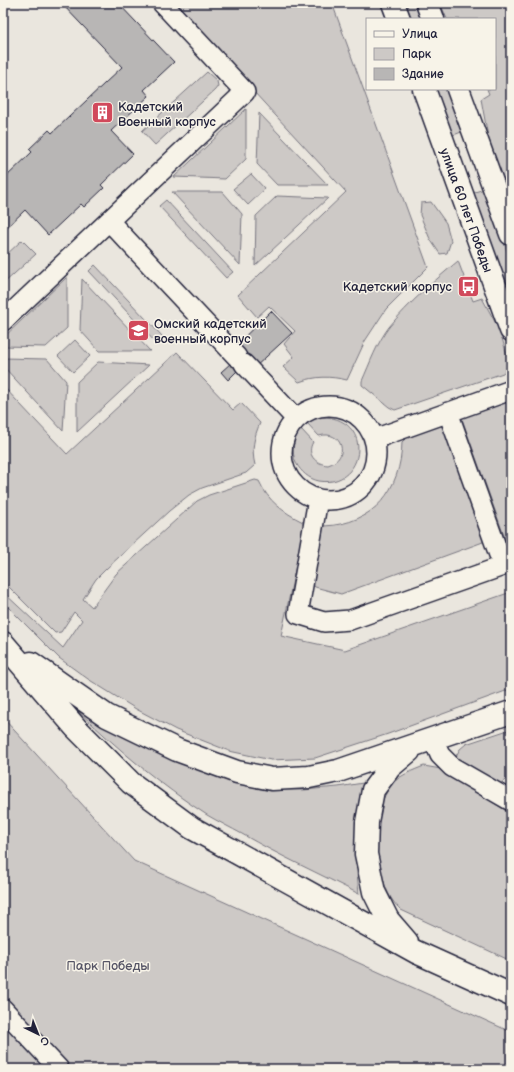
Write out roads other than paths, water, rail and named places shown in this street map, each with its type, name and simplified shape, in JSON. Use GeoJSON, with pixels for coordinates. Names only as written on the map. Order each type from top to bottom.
{"type":"FeatureCollection","features":[{"type":"Feature","properties":{"kind":"main road"},"geometry":{"type":"LineString","coordinates":[[393,3],[399,18]]}},
{"type":"Feature","properties":{"kind":"main road"},"geometry":{"type":"LineString","coordinates":[[427,3],[433,18]]}},
{"type":"Feature","properties":{"kind":"main road","name":"улица 60 лет Победы"},"geometry":{"type":"LineString","coordinates":[[424,90],[511,330]]}},
{"type":"Feature","properties":{"kind":"main road"},"geometry":{"type":"LineString","coordinates":[[458,90],[511,234]]}},
{"type":"Feature","properties":{"kind":"main road"},"geometry":{"type":"LineString","coordinates":[[450,162],[481,151]]}},
{"type":"Feature","properties":{"kind":"main road"},"geometry":{"type":"LineString","coordinates":[[5,645],[108,716],[177,750],[237,772],[272,779],[309,777],[338,771],[511,712]]}},
{"type":"Feature","properties":{"kind":"main road"},"geometry":{"type":"LineString","coordinates":[[5,645],[76,728],[131,783],[192,828],[416,952],[511,995]]}},
{"type":"Feature","properties":{"kind":"main road"},"geometry":{"type":"LineString","coordinates":[[416,952],[388,920],[374,892],[366,854],[367,822],[373,790],[390,767],[425,742]]}},
{"type":"Feature","properties":{"kind":"lane"},"geometry":{"type":"LineString","coordinates":[[3,321],[246,92],[162,3]]}},
{"type":"Feature","properties":{"kind":"lane"},"geometry":{"type":"LineString","coordinates":[[109,221],[296,418]]}},
{"type":"Feature","properties":{"kind":"lane"},"geometry":{"type":"LineString","coordinates":[[374,438],[511,390]]}},
{"type":"Feature","properties":{"kind":"lane"},"geometry":{"type":"LineString","coordinates":[[320,406],[334,406],[347,409],[359,416],[368,426],[374,438],[376,452],[374,467],[368,479],[358,490],[346,497],[332,500],[318,499],[304,493],[293,484],[285,472],[282,458],[282,444],[287,430],[296,418],[307,410],[320,406]]}},
{"type":"Feature","properties":{"kind":"lane"},"geometry":{"type":"LineString","coordinates":[[318,499],[298,614],[324,622],[350,620],[503,566],[448,412]]}},
{"type":"Feature","properties":{"kind":"lane"},"geometry":{"type":"LineString","coordinates":[[425,742],[452,767],[509,797]]}},
{"type":"Feature","properties":{"kind":"lane"},"geometry":{"type":"LineString","coordinates":[[3,1009],[59,1069]]}},
{"type":"Feature","properties":{"kind":"place","name":"Кадетский Военный корпус"},"geometry":{"type":"Point","coordinates":[102,113]}},
{"type":"Feature","properties":{"kind":"place","name":"Кадетский корпус"},"geometry":{"type":"Point","coordinates":[468,286]}},
{"type":"Feature","properties":{"kind":"place","name":"Омский кадетский военный корпус"},"geometry":{"type":"Point","coordinates":[138,330]}},
{"type":"Feature","properties":{"kind":"park label","name":"Парк Победы"},"geometry":{"type":"Point","coordinates":[108,965]}}]}
